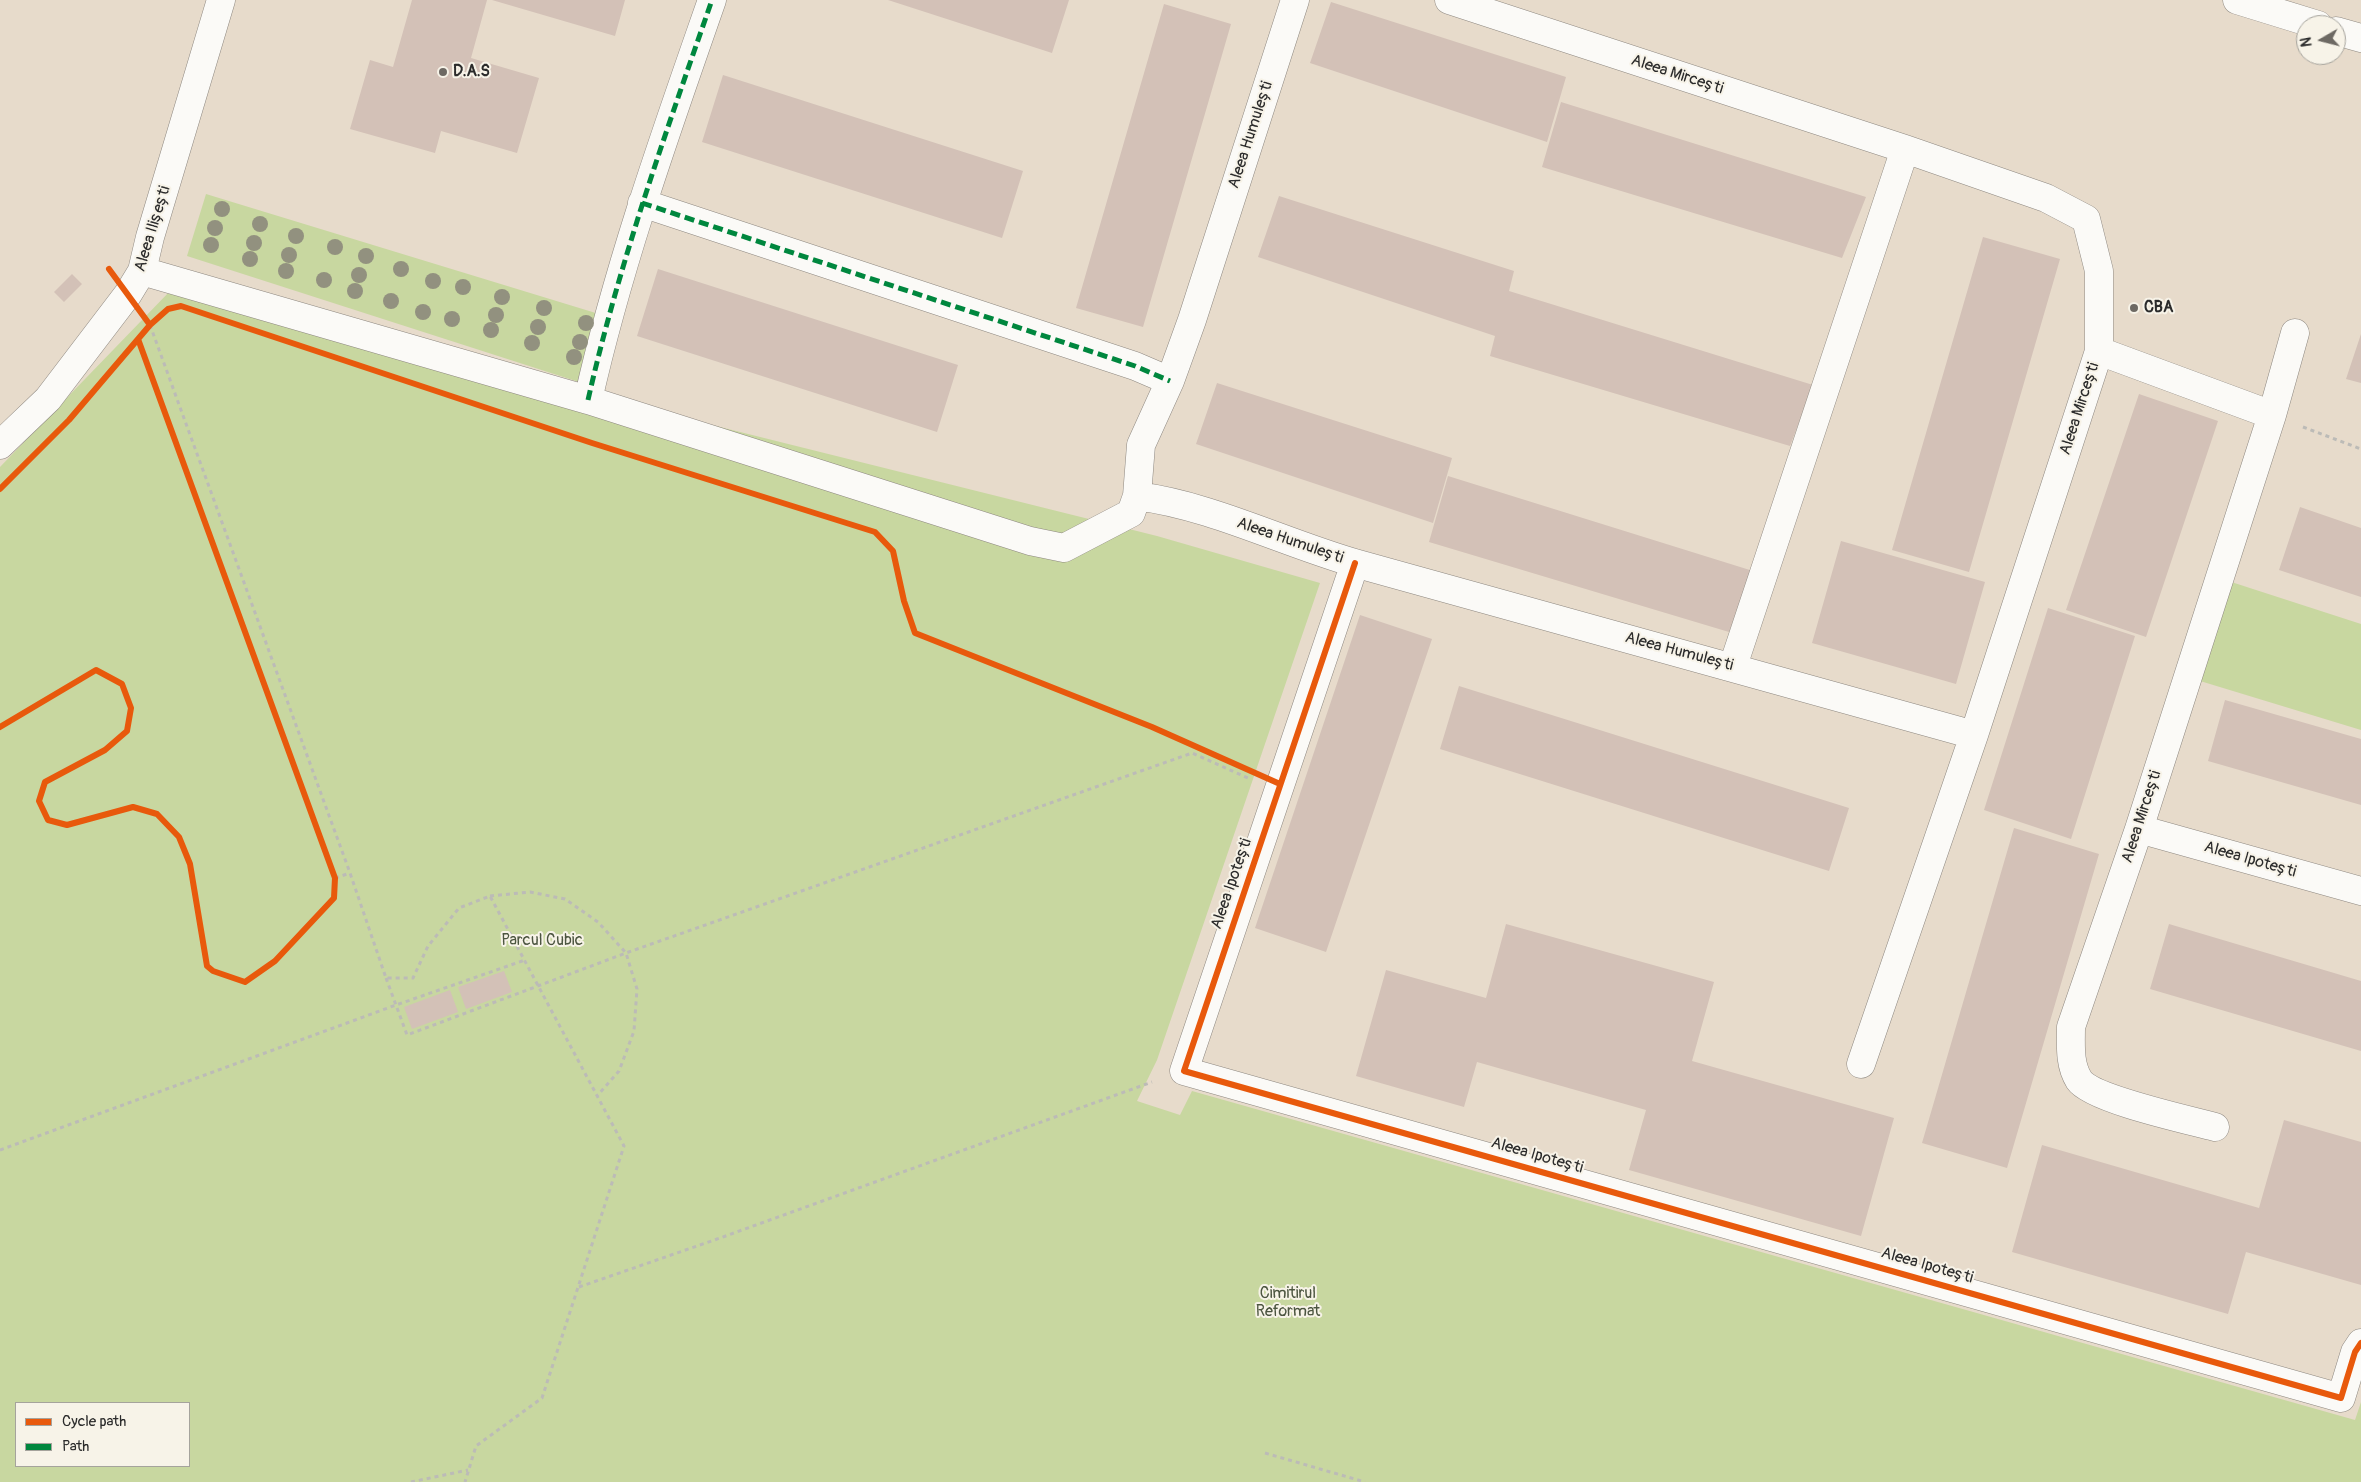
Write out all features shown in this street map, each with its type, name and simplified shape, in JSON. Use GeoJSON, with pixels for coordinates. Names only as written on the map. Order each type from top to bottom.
{"type":"FeatureCollection","features":[{"type":"Feature","properties":{"kind":"street","name":"Aleea Ilișești"},"geometry":{"type":"LineString","coordinates":[[0,445],[48,399],[128,294],[142,271],[150,237],[222,0]]}},
{"type":"Feature","properties":{"kind":"street"},"geometry":{"type":"LineString","coordinates":[[588,400],[608,314],[642,203],[712,0]]}},
{"type":"Feature","properties":{"kind":"street","name":"Aleea Humulești"},"geometry":{"type":"LineString","coordinates":[[1295,0],[1192,320],[1170,381],[1141,445],[1137,496],[1170,500],[1356,564],[1733,666],[1974,735]]}},
{"type":"Feature","properties":{"kind":"street","name":"Aleea Mircești"},"geometry":{"type":"LineString","coordinates":[[1449,0],[1905,149],[2046,198],[2086,219],[2099,271],[2099,350],[1974,735],[1861,1064]]}},
{"type":"Feature","properties":{"kind":"street"},"geometry":{"type":"LineString","coordinates":[[2237,0],[2296,18]]}},
{"type":"Feature","properties":{"kind":"street"},"geometry":{"type":"LineString","coordinates":[[2346,34],[2361,38]]}},
{"type":"Feature","properties":{"kind":"street"},"geometry":{"type":"LineString","coordinates":[[1733,666],[1905,149]]}},
{"type":"Feature","properties":{"kind":"street"},"geometry":{"type":"LineString","coordinates":[[642,203],[1135,366],[1170,381]]}},
{"type":"Feature","properties":{"kind":"street"},"geometry":{"type":"LineString","coordinates":[[142,271],[588,400],[1030,541],[1064,548],[1131,513],[1137,496]]}},
{"type":"Feature","properties":{"kind":"street","name":"Aleea Mircești"},"geometry":{"type":"LineString","coordinates":[[2215,1127],[2099,1094],[2080,1080],[2071,1059],[2071,1028],[2139,829],[2272,415],[2295,333]]}},
{"type":"Feature","properties":{"kind":"street","name":"Aleea Mircești"},"geometry":{"type":"LineString","coordinates":[[2099,350],[2272,415]]}},
{"type":"Feature","properties":{"kind":"street","name":"Aleea Ipotești"},"geometry":{"type":"LineString","coordinates":[[1356,564],[1184,1071],[2341,1398],[2355,1352],[2361,1343]]}},
{"type":"Feature","properties":{"kind":"street","name":"Aleea Ipotești"},"geometry":{"type":"LineString","coordinates":[[2139,829],[2361,891]]}},
{"type":"Feature","properties":{"kind":"path"},"geometry":{"type":"LineString","coordinates":[[128,294],[150,325],[350,873],[407,1036],[539,988],[626,953],[1192,753],[1279,788]]}},
{"type":"Feature","properties":{"kind":"path"},"geometry":{"type":"LineString","coordinates":[[144,332],[156,320]]}},
{"type":"Feature","properties":{"kind":"path"},"geometry":{"type":"LineString","coordinates":[[2272,415],[2361,449]]}},
{"type":"Feature","properties":{"kind":"path"},"geometry":{"type":"LineString","coordinates":[[1192,745],[1279,788]]}},
{"type":"Feature","properties":{"kind":"path"},"geometry":{"type":"LineString","coordinates":[[332,869],[335,878],[334,888]]}},
{"type":"Feature","properties":{"kind":"path"},"geometry":{"type":"LineString","coordinates":[[335,878],[350,873]]}},
{"type":"Feature","properties":{"kind":"path"},"geometry":{"type":"LineString","coordinates":[[386,978],[413,978],[428,946],[459,908],[490,896],[530,892],[565,899],[598,922],[626,953],[636,988],[634,1031],[619,1071],[597,1096]]}},
{"type":"Feature","properties":{"kind":"path"},"geometry":{"type":"LineString","coordinates":[[465,1482],[476,1446],[542,1398],[624,1146],[490,896]]}},
{"type":"Feature","properties":{"kind":"path"},"geometry":{"type":"LineString","coordinates":[[0,1150],[396,1005],[525,960]]}},
{"type":"Feature","properties":{"kind":"path"},"geometry":{"type":"LineString","coordinates":[[578,1287],[720,1238],[1184,1071]]}},
{"type":"Feature","properties":{"kind":"path"},"geometry":{"type":"LineString","coordinates":[[1264,1453],[1365,1482]]}},
{"type":"Feature","properties":{"kind":"path"},"geometry":{"type":"LineString","coordinates":[[411,1482],[468,1470]]}},
{"type":"Feature","properties":{"kind":"green space"},"geometry":{"type":"Polygon","coordinates":[[[206,194],[599,314],[582,383],[187,256],[206,194]]]}},
{"type":"Feature","properties":{"kind":"green space","name":"Parcul Cubic"},"geometry":{"type":"Polygon","coordinates":[[[171,290],[1157,536],[1320,583],[1157,1060],[1137,1101],[1180,1115],[1192,1091],[2355,1420],[2361,1402],[2361,1482],[0,1482],[0,467],[171,290]]]}},
{"type":"Feature","properties":{"kind":"green space"},"geometry":{"type":"Polygon","coordinates":[[[2219,578],[2361,624],[2361,730],[2187,677],[2219,578]]]}},
{"type":"Feature","properties":{"kind":"building","name":"D.A.S"},"geometry":{"type":"Polygon","coordinates":[[[412,0],[487,0],[471,58],[539,78],[517,153],[441,131],[435,153],[350,129],[370,60],[393,67],[412,0]]]}},
{"type":"Feature","properties":{"kind":"building"},"geometry":{"type":"Polygon","coordinates":[[[492,0],[625,0],[615,36],[492,0]]]}},
{"type":"Feature","properties":{"kind":"building"},"geometry":{"type":"Polygon","coordinates":[[[888,0],[1069,0],[1052,53],[888,0]]]}},
{"type":"Feature","properties":{"kind":"building"},"geometry":{"type":"Polygon","coordinates":[[[1331,2],[1566,77],[1547,142],[1310,63],[1331,2]]]}},
{"type":"Feature","properties":{"kind":"building"},"geometry":{"type":"Polygon","coordinates":[[[1164,4],[1231,24],[1143,327],[1076,308],[1164,4]]]}},
{"type":"Feature","properties":{"kind":"building"},"geometry":{"type":"Polygon","coordinates":[[[723,75],[1023,171],[1002,238],[702,142],[723,75]]]}},
{"type":"Feature","properties":{"kind":"building"},"geometry":{"type":"Polygon","coordinates":[[[1561,102],[1866,197],[1842,258],[1542,167],[1561,102]]]}},
{"type":"Feature","properties":{"kind":"building"},"geometry":{"type":"Polygon","coordinates":[[[1279,196],[1514,271],[1509,291],[1813,385],[1790,446],[1490,356],[1495,336],[1258,257],[1279,196]]]}},
{"type":"Feature","properties":{"kind":"building"},"geometry":{"type":"Polygon","coordinates":[[[1983,237],[2060,259],[1969,572],[1892,550],[1983,237]]]}},
{"type":"Feature","properties":{"kind":"building"},"geometry":{"type":"Polygon","coordinates":[[[658,269],[958,365],[937,432],[637,336],[658,269]]]}},
{"type":"Feature","properties":{"kind":"building"},"geometry":{"type":"Polygon","coordinates":[[[72,274],[82,284],[64,302],[54,292],[72,274]]]}},
{"type":"Feature","properties":{"kind":"building"},"geometry":{"type":"Polygon","coordinates":[[[2361,334],[2361,383],[2346,379],[2361,334]]]}},
{"type":"Feature","properties":{"kind":"building"},"geometry":{"type":"Polygon","coordinates":[[[1217,383],[1452,458],[1433,523],[1196,444],[1217,383]]]}},
{"type":"Feature","properties":{"kind":"building"},"geometry":{"type":"Polygon","coordinates":[[[2139,394],[2218,421],[2146,637],[2066,610],[2139,394]]]}},
{"type":"Feature","properties":{"kind":"building"},"geometry":{"type":"Polygon","coordinates":[[[1448,476],[1753,571],[1729,632],[1429,542],[1448,476]]]}},
{"type":"Feature","properties":{"kind":"building"},"geometry":{"type":"Polygon","coordinates":[[[2300,507],[2361,528],[2361,597],[2279,570],[2300,507]]]}},
{"type":"Feature","properties":{"kind":"building"},"geometry":{"type":"Polygon","coordinates":[[[1841,541],[1985,582],[1956,684],[1812,643],[1841,541]]]}},
{"type":"Feature","properties":{"kind":"building"},"geometry":{"type":"Polygon","coordinates":[[[2048,608],[2135,636],[2071,839],[1984,810],[2048,608]]]}},
{"type":"Feature","properties":{"kind":"building"},"geometry":{"type":"Polygon","coordinates":[[[1360,615],[1432,639],[1326,952],[1255,928],[1360,615]]]}},
{"type":"Feature","properties":{"kind":"building"},"geometry":{"type":"Polygon","coordinates":[[[1459,686],[1849,808],[1829,871],[1440,749],[1459,686]]]}},
{"type":"Feature","properties":{"kind":"building"},"geometry":{"type":"Polygon","coordinates":[[[2225,700],[2361,739],[2361,805],[2208,761],[2225,700]]]}},
{"type":"Feature","properties":{"kind":"building"},"geometry":{"type":"Polygon","coordinates":[[[2014,828],[2099,854],[2007,1168],[1922,1143],[2014,828]]]}},
{"type":"Feature","properties":{"kind":"building"},"geometry":{"type":"Polygon","coordinates":[[[1506,924],[1714,982],[1692,1061],[1894,1118],[1861,1236],[1629,1170],[1646,1110],[1477,1062],[1464,1107],[1356,1076],[1386,970],[1486,998],[1506,924]]]}},
{"type":"Feature","properties":{"kind":"building"},"geometry":{"type":"Polygon","coordinates":[[[2169,924],[2361,981],[2361,1051],[2150,989],[2169,924]]]}},
{"type":"Feature","properties":{"kind":"building"},"geometry":{"type":"Polygon","coordinates":[[[504,971],[512,992],[466,1009],[458,987],[504,971]]]}},
{"type":"Feature","properties":{"kind":"building"},"geometry":{"type":"Polygon","coordinates":[[[450,990],[458,1012],[412,1029],[404,1007],[450,990]]]}},
{"type":"Feature","properties":{"kind":"building"},"geometry":{"type":"Polygon","coordinates":[[[2284,1120],[2361,1142],[2361,1285],[2246,1252],[2228,1314],[2012,1252],[2042,1145],[2259,1208],[2284,1120]]]}},
{"type":"Feature","properties":{"kind":"marked path"},"geometry":{"type":"LineString","coordinates":[[588,400],[600,349],[629,248],[712,0]]}},
{"type":"Feature","properties":{"kind":"marked path"},"geometry":{"type":"LineString","coordinates":[[642,203],[1135,366],[1170,381]]}},
{"type":"Feature","properties":{"kind":"cycle path"},"geometry":{"type":"LineString","coordinates":[[109,269],[150,325]]}},
{"type":"Feature","properties":{"kind":"cycle path"},"geometry":{"type":"LineString","coordinates":[[0,489],[69,420],[150,325],[168,309],[181,306],[592,443],[875,532],[893,551],[904,601],[915,633],[1152,727],[1280,784]]}},
{"type":"Feature","properties":{"kind":"cycle path"},"geometry":{"type":"LineString","coordinates":[[0,727],[96,670],[122,684],[131,708],[127,731],[105,750],[45,782],[39,801],[48,820],[67,825],[133,807],[157,814],[179,837],[190,864],[207,966],[213,971],[245,982],[275,961],[334,898],[335,878],[138,339]]}},
{"type":"Feature","properties":{"kind":"cycle path"},"geometry":{"type":"LineString","coordinates":[[1355,563],[1184,1071],[2341,1398],[2355,1352],[2361,1343]]}},
{"type":"Feature","properties":{"kind":"place","name":"D.A.S"},"geometry":{"type":"Point","coordinates":[443,72]}},
{"type":"Feature","properties":{"kind":"place","name":"CBA"},"geometry":{"type":"Point","coordinates":[2134,308]}},
{"type":"Feature","properties":{"kind":"park label","name":"Cimitirul Reformat"},"geometry":{"type":"Point","coordinates":[1288,1303]}}]}
